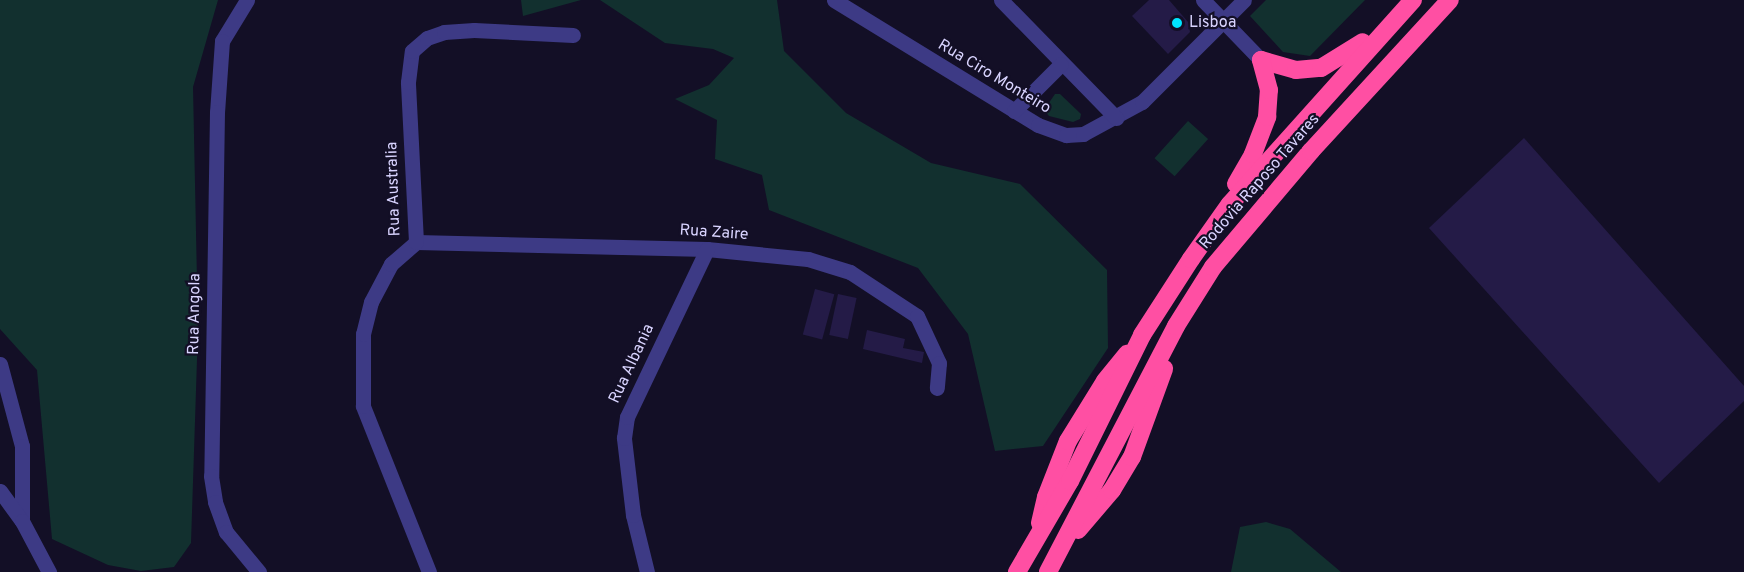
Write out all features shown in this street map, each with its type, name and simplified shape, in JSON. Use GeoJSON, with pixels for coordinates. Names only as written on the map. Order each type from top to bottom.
{"type":"FeatureCollection","features":[{"type":"Feature","properties":{"kind":"highway"},"geometry":{"type":"LineString","coordinates":[[1261,60],[1296,70],[1334,63],[1412,0]]}},
{"type":"Feature","properties":{"kind":"highway","name":"Rodovia Raposo Tavares"},"geometry":{"type":"LineString","coordinates":[[1017,572],[1070,481],[1142,335],[1191,260],[1252,178],[1412,0]]}},
{"type":"Feature","properties":{"kind":"highway","name":"Rodovia Raposo Tavares"},"geometry":{"type":"LineString","coordinates":[[1048,572],[1176,326],[1213,267],[1243,228],[1450,0]]}},
{"type":"Feature","properties":{"kind":"highway"},"geometry":{"type":"LineString","coordinates":[[1191,260],[1199,237],[1253,154],[1267,117],[1269,90],[1261,60]]}},
{"type":"Feature","properties":{"kind":"street","name":"Rua Angola"},"geometry":{"type":"LineString","coordinates":[[247,0],[222,41],[217,124],[211,476],[215,502],[226,532],[259,572]]}},
{"type":"Feature","properties":{"kind":"street","name":"Rua Ciro Monteiro"},"geometry":{"type":"LineString","coordinates":[[834,0],[1038,125],[1066,135],[1083,134],[1142,102],[1244,0]]}},
{"type":"Feature","properties":{"kind":"street"},"geometry":{"type":"LineString","coordinates":[[1001,0],[1116,118]]}},
{"type":"Feature","properties":{"kind":"street"},"geometry":{"type":"LineString","coordinates":[[1203,0],[1261,60]]}},
{"type":"Feature","properties":{"kind":"street","name":"Rua Australia"},"geometry":{"type":"LineString","coordinates":[[429,572],[363,406],[363,334],[371,302],[392,264],[416,242],[408,82],[412,51],[427,38],[444,32],[474,30],[573,35]]}},
{"type":"Feature","properties":{"kind":"street"},"geometry":{"type":"LineString","coordinates":[[1014,111],[1061,64]]}},
{"type":"Feature","properties":{"kind":"street","name":"Rua Zaire"},"geometry":{"type":"LineString","coordinates":[[416,242],[707,249],[808,260],[850,272],[887,294],[917,316],[931,340],[939,363],[937,388]]}},
{"type":"Feature","properties":{"kind":"street","name":"Rua Albania"},"geometry":{"type":"LineString","coordinates":[[647,572],[633,515],[624,438],[627,417],[707,249]]}},
{"type":"Feature","properties":{"kind":"street"},"geometry":{"type":"LineString","coordinates":[[0,364],[22,446],[22,521]]}},
{"type":"Feature","properties":{"kind":"street"},"geometry":{"type":"LineString","coordinates":[[0,490],[22,521],[51,571]]}},
{"type":"Feature","properties":{"kind":"green space"},"geometry":{"type":"Polygon","coordinates":[[[0,0],[218,0],[193,87],[198,329],[191,543],[174,567],[141,571],[108,565],[52,539],[37,370],[0,329],[0,0]]]}},
{"type":"Feature","properties":{"kind":"green space"},"geometry":{"type":"Polygon","coordinates":[[[521,0],[581,0],[523,16],[521,0]]]}},
{"type":"Feature","properties":{"kind":"green space"},"geometry":{"type":"Polygon","coordinates":[[[600,0],[777,0],[784,51],[846,113],[931,163],[1020,184],[1107,270],[1108,348],[1043,446],[995,451],[968,334],[918,268],[769,210],[762,175],[715,159],[717,120],[675,99],[709,85],[734,58],[713,49],[665,43],[600,0]]]}},
{"type":"Feature","properties":{"kind":"green space"},"geometry":{"type":"Polygon","coordinates":[[[1266,0],[1365,0],[1310,56],[1283,52],[1250,16],[1266,0]]]}},
{"type":"Feature","properties":{"kind":"green space"},"geometry":{"type":"Polygon","coordinates":[[[1055,94],[1060,94],[1081,114],[1080,119],[1073,122],[1049,116],[1044,110],[1055,94]]]}},
{"type":"Feature","properties":{"kind":"green space"},"geometry":{"type":"Polygon","coordinates":[[[1188,121],[1208,139],[1175,176],[1155,158],[1188,121]]]}},
{"type":"Feature","properties":{"kind":"green space"},"geometry":{"type":"Polygon","coordinates":[[[1266,522],[1290,529],[1341,572],[1231,572],[1240,527],[1266,522]]]}},
{"type":"Feature","properties":{"kind":"building"},"geometry":{"type":"Polygon","coordinates":[[[1149,0],[1169,0],[1188,22],[1190,32],[1168,54],[1132,16],[1149,0]]]}},
{"type":"Feature","properties":{"kind":"building"},"geometry":{"type":"Polygon","coordinates":[[[1524,138],[1744,386],[1744,401],[1659,483],[1429,228],[1524,138]]]}},
{"type":"Feature","properties":{"kind":"building"},"geometry":{"type":"Polygon","coordinates":[[[815,289],[834,294],[822,340],[803,334],[815,289]]]}},
{"type":"Feature","properties":{"kind":"building"},"geometry":{"type":"Polygon","coordinates":[[[838,294],[857,298],[848,339],[829,335],[838,294]]]}},
{"type":"Feature","properties":{"kind":"building"},"geometry":{"type":"Polygon","coordinates":[[[867,330],[905,339],[903,348],[924,352],[922,363],[863,349],[867,330]]]}},
{"type":"Feature","properties":{"kind":"place","name":"Lisboa"},"geometry":{"type":"Point","coordinates":[1177,23]}}]}
